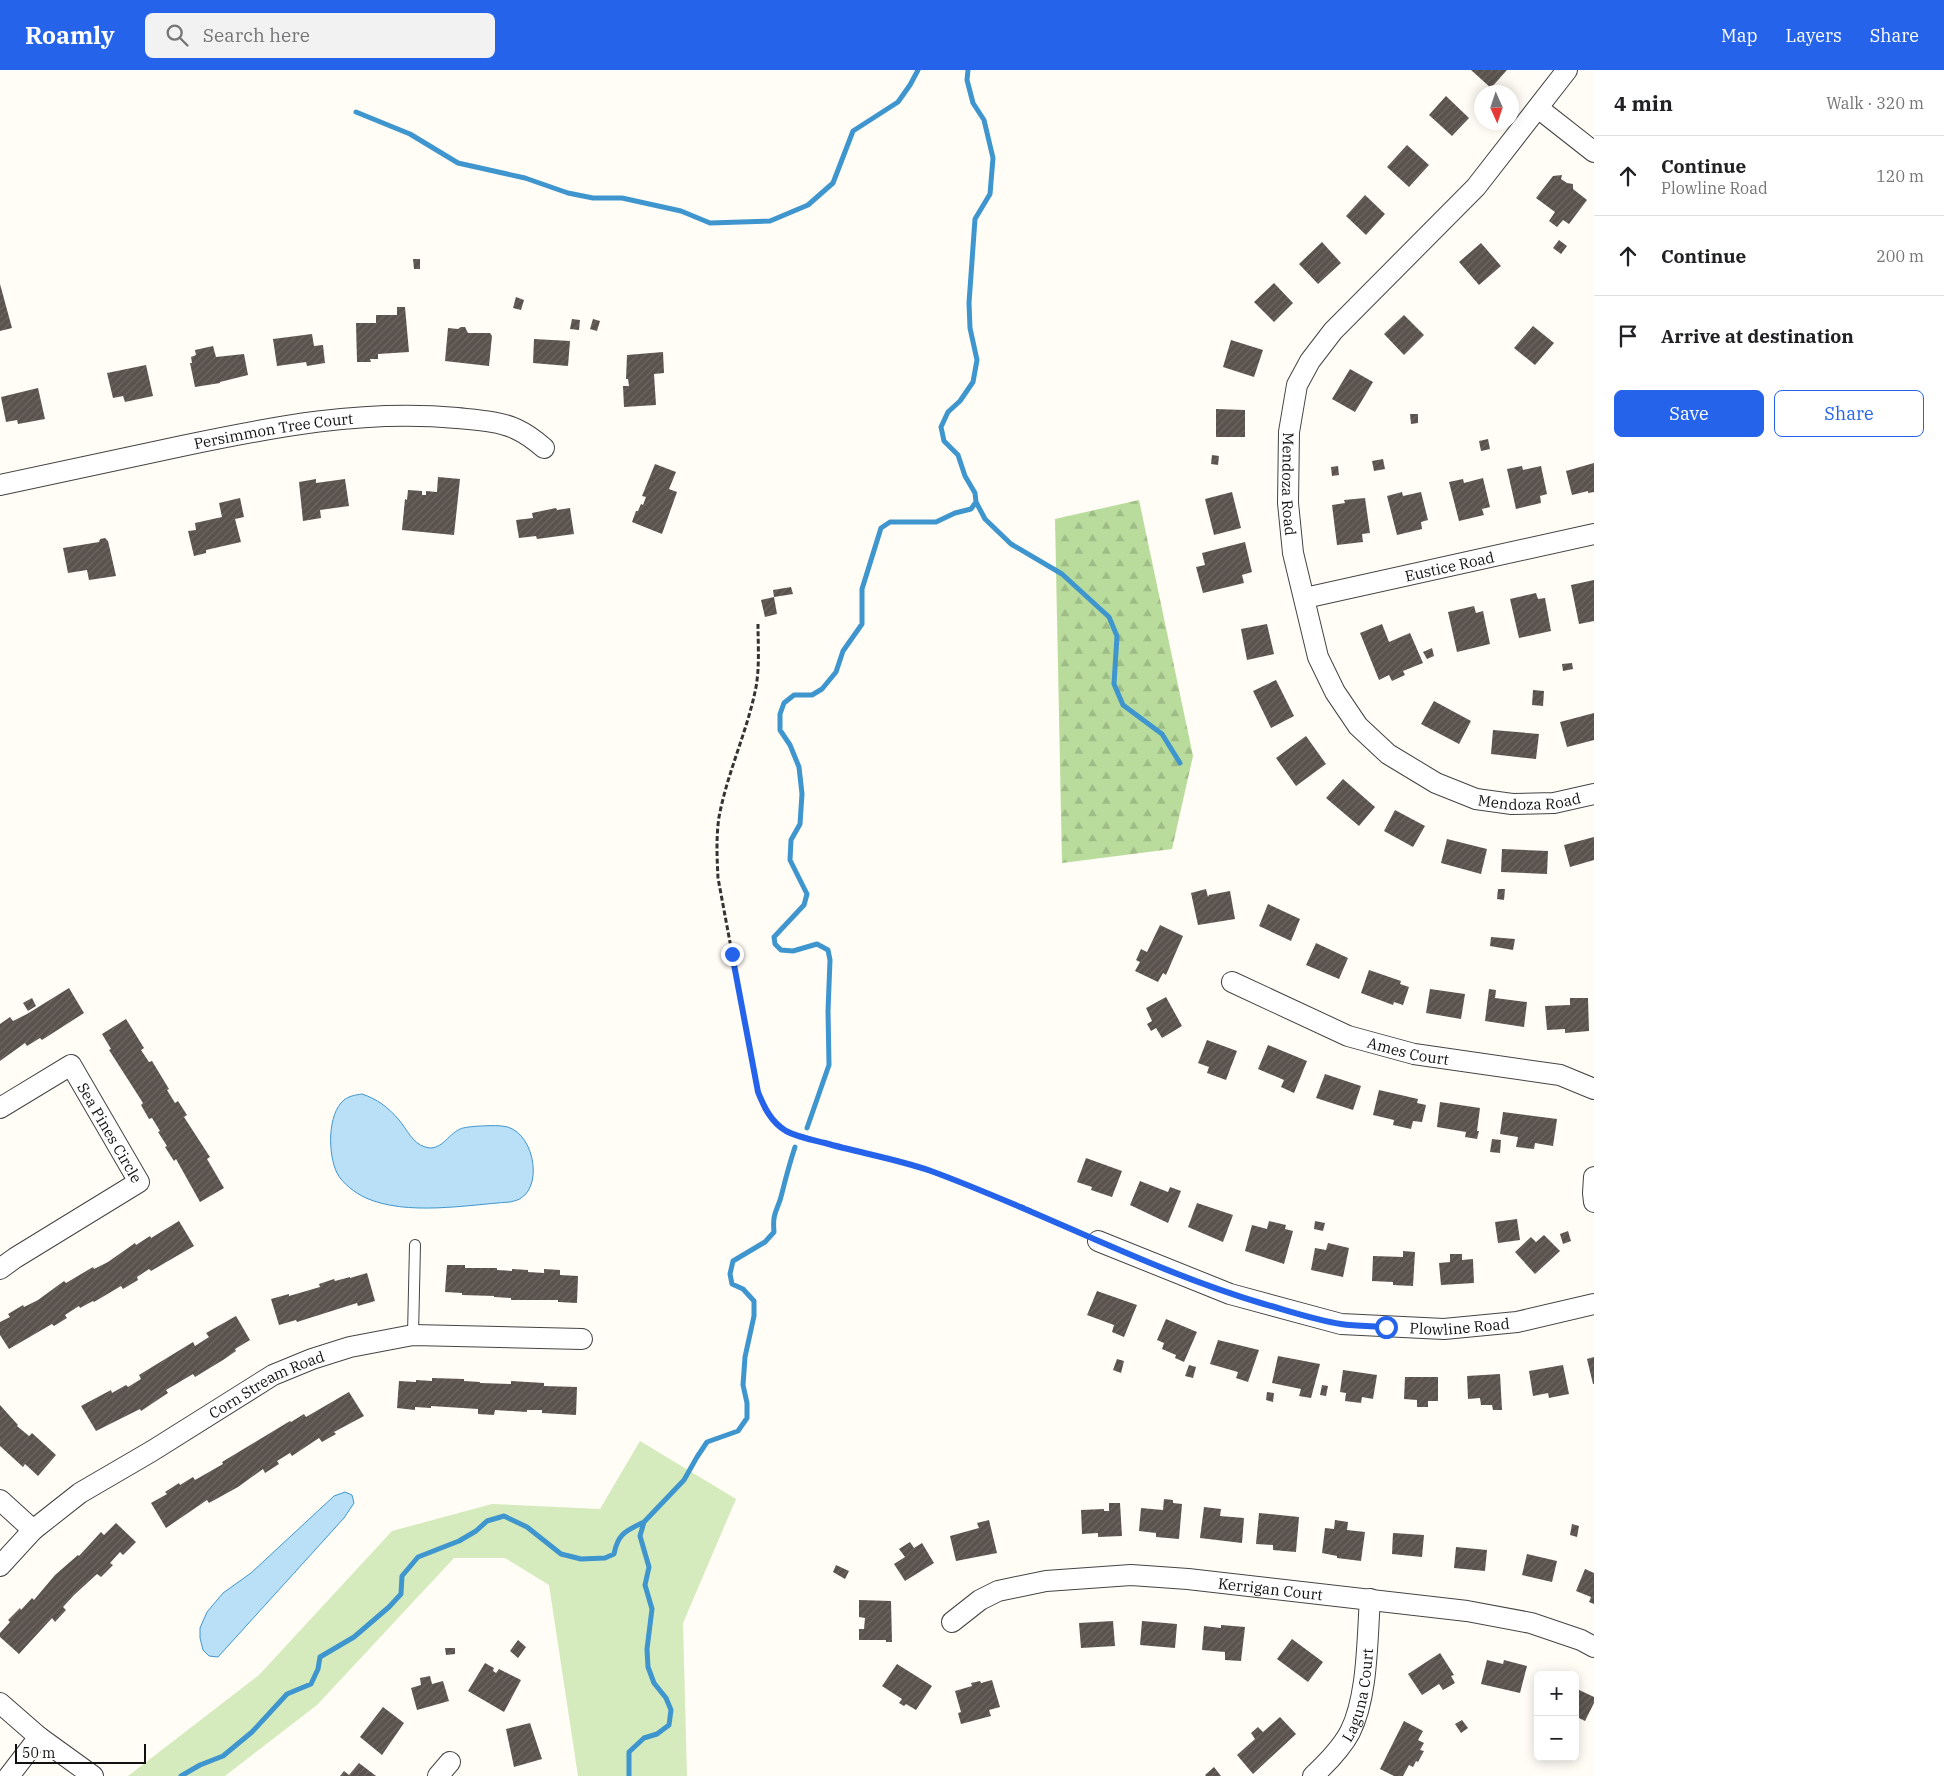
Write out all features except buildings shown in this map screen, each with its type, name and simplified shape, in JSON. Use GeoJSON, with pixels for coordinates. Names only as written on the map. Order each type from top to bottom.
{"type":"FeatureCollection","features":[{"type":"Feature","properties":{"kind":"street","name":"Mendoza Road"},"geometry":{"type":"LineString","coordinates":[[1567,70],[1476,187],[1333,331],[1310,361],[1297,386],[1289,432],[1288,503],[1293,552],[1318,657],[1335,692],[1358,726],[1388,754],[1436,783],[1476,799],[1512,804],[1554,802],[1594,794]]}},
{"type":"Feature","properties":{"kind":"street"},"geometry":{"type":"LineString","coordinates":[[1538,108],[1594,152]]}},
{"type":"Feature","properties":{"kind":"street","name":"Persimmon Tree Court"},"geometry":{"type":"LineString","coordinates":[[0,485],[271,427],[322,420],[435,416],[484,421],[515,428],[530,436],[544,448]]}},
{"type":"Feature","properties":{"kind":"street","name":"Eustice Road"},"geometry":{"type":"LineString","coordinates":[[1305,598],[1594,534]]}},
{"type":"Feature","properties":{"kind":"street","name":"Ames Court"},"geometry":{"type":"LineString","coordinates":[[1232,982],[1348,1036],[1414,1054],[1560,1075],[1594,1089]]}},
{"type":"Feature","properties":{"kind":"street","name":"Sea Pines Circle"},"geometry":{"type":"LineString","coordinates":[[0,1108],[71,1064],[139,1182],[15,1258],[0,1270]]}},
{"type":"Feature","properties":{"kind":"street"},"geometry":{"type":"LineString","coordinates":[[1594,1177],[1594,1202]]}},
{"type":"Feature","properties":{"kind":"street","name":"Plowline Road"},"geometry":{"type":"LineString","coordinates":[[1098,1241],[1230,1294],[1341,1324],[1444,1330],[1516,1322],[1594,1304]]}},
{"type":"Feature","properties":{"kind":"street","name":"Corn Stream Road"},"geometry":{"type":"LineString","coordinates":[[0,1566],[33,1530],[80,1493],[152,1451],[273,1374],[350,1347],[414,1335],[582,1339]]}},
{"type":"Feature","properties":{"kind":"street"},"geometry":{"type":"LineString","coordinates":[[0,1500],[33,1530]]}},
{"type":"Feature","properties":{"kind":"street","name":"Kerrigan Court"},"geometry":{"type":"LineString","coordinates":[[952,1622],[980,1600],[998,1592],[1046,1581],[1131,1575],[1370,1599],[1467,1611],[1531,1623],[1582,1640],[1594,1647]]}},
{"type":"Feature","properties":{"kind":"street","name":"Laguna Court"},"geometry":{"type":"LineString","coordinates":[[1313,1776],[1334,1756],[1350,1732],[1361,1702],[1370,1599]]}},
{"type":"Feature","properties":{"kind":"street"},"geometry":{"type":"LineString","coordinates":[[0,1702],[39,1737],[93,1776]]}},
{"type":"Feature","properties":{"kind":"street"},"geometry":{"type":"LineString","coordinates":[[9,1776],[39,1737]]}},
{"type":"Feature","properties":{"kind":"lane"},"geometry":{"type":"LineString","coordinates":[[414,1335],[415,1245]]}},
{"type":"Feature","properties":{"kind":"path"},"geometry":{"type":"LineString","coordinates":[[758,624],[759,663],[755,692],[731,770],[719,817],[716,844],[718,878],[758,1092],[764,1109],[786,1131],[847,1149],[912,1164],[1024,1207],[1098,1241]]}},
{"type":"Feature","properties":{"kind":"green space"},"geometry":{"type":"Polygon","coordinates":[[[1139,500],[1193,756],[1172,849],[1062,863],[1055,519],[1139,500]]]}},
{"type":"Feature","properties":{"kind":"green space"},"geometry":{"type":"Polygon","coordinates":[[[640,1441],[736,1499],[683,1623],[687,1776],[578,1776],[549,1585],[505,1558],[454,1558],[317,1705],[225,1776],[128,1776],[259,1675],[392,1531],[492,1504],[600,1509],[640,1441]]]}},
{"type":"Feature","properties":{"kind":"water"},"geometry":{"type":"Polygon","coordinates":[[[362,1094],[373,1098],[386,1107],[399,1120],[413,1139],[425,1147],[431,1148],[440,1145],[455,1132],[463,1128],[502,1126],[513,1129],[528,1146],[532,1158],[532,1181],[528,1191],[520,1199],[510,1202],[418,1208],[382,1203],[353,1191],[337,1173],[332,1156],[331,1135],[334,1115],[338,1106],[348,1098],[362,1094]]]}},
{"type":"Feature","properties":{"kind":"water"},"geometry":{"type":"Polygon","coordinates":[[[345,1492],[352,1495],[354,1503],[344,1518],[218,1657],[209,1656],[203,1650],[200,1638],[200,1628],[207,1612],[223,1593],[251,1573],[334,1496],[345,1492]]]}},
{"type":"Feature","properties":{"kind":"waterway"},"geometry":{"type":"LineString","coordinates":[[356,112],[410,134],[458,163],[525,178],[568,193],[593,198],[622,198],[681,211],[710,223],[770,221],[808,205],[833,183],[853,131],[898,102],[918,70]]}},
{"type":"Feature","properties":{"kind":"waterway"},"geometry":{"type":"LineString","coordinates":[[807,1128],[829,1065],[828,1011],[830,960],[828,950],[817,944],[793,951],[781,950],[775,944],[774,937],[804,905],[807,894],[790,860],[791,840],[800,824],[802,794],[799,767],[790,745],[780,730],[780,714],[784,703],[794,695],[812,695],[822,689],[836,672],[843,651],[862,624],[862,589],[881,528],[890,522],[936,522],[955,513],[971,509],[976,502],[975,493],[965,476],[958,455],[944,441],[941,427],[948,412],[960,401],[973,382],[977,360],[970,328],[969,303],[975,219],[990,194],[993,158],[984,120],[973,103],[967,80],[968,70]]}},
{"type":"Feature","properties":{"kind":"waterway"},"geometry":{"type":"LineString","coordinates":[[976,502],[985,519],[1011,544],[1062,574],[1109,617],[1117,636],[1114,684],[1123,705],[1162,734],[1180,763]]}},
{"type":"Feature","properties":{"kind":"waterway"},"geometry":{"type":"LineString","coordinates":[[629,1776],[629,1752],[644,1738],[657,1734],[669,1725],[671,1710],[666,1698],[654,1683],[648,1667],[647,1649],[652,1609],[645,1585],[649,1567],[640,1536],[644,1522],[684,1480],[707,1442],[738,1431],[747,1418],[747,1403],[743,1385],[745,1357],[754,1316],[754,1301],[743,1289],[732,1284],[730,1274],[733,1261],[765,1242],[774,1232],[775,1215],[795,1147]]}},
{"type":"Feature","properties":{"kind":"waterway"},"geometry":{"type":"LineString","coordinates":[[181,1776],[200,1765],[223,1756],[252,1732],[287,1694],[311,1684],[318,1669],[320,1657],[354,1637],[401,1594],[402,1576],[418,1557],[459,1541],[476,1531],[487,1521],[504,1516],[527,1527],[561,1554],[581,1559],[605,1558],[614,1554],[618,1541],[624,1534],[644,1522]]}},
{"type":"Feature","properties":{"kind":"route"},"geometry":{"type":"LineString","coordinates":[[732,954],[758,1092],[764,1109],[786,1131],[847,1149],[912,1164],[1024,1207],[1164,1269],[1230,1294],[1341,1324],[1386,1327]]}}]}
